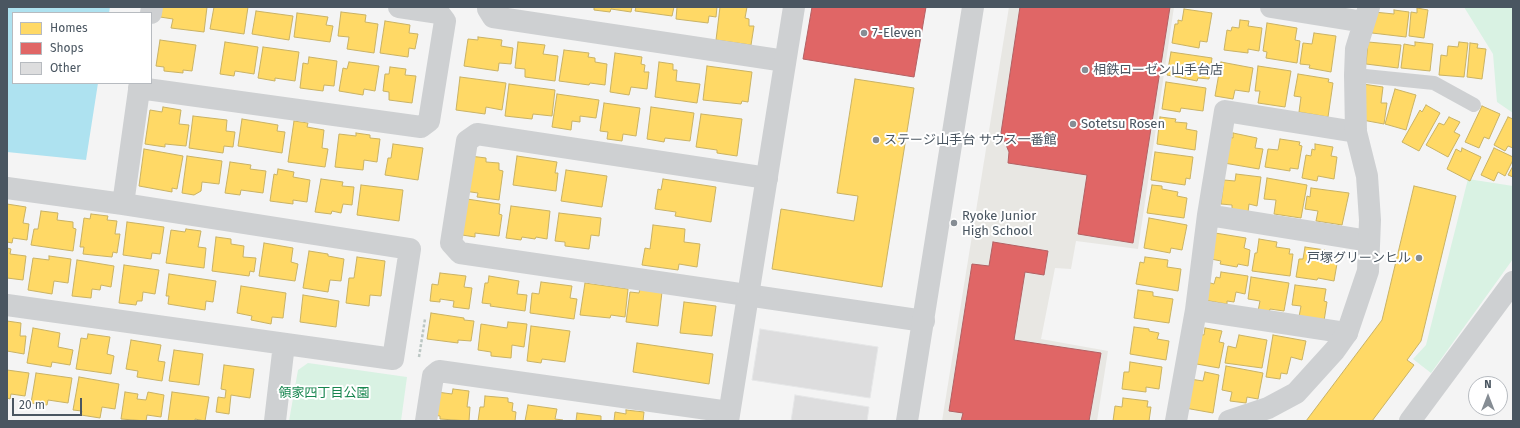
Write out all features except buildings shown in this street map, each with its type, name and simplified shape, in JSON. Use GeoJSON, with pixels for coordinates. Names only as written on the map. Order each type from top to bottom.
{"type":"FeatureCollection","features":[{"type":"Feature","properties":{"kind":"street"},"geometry":{"type":"LineString","coordinates":[[123,204],[140,85],[421,127],[429,121],[445,21],[439,13],[399,7]]}},
{"type":"Feature","properties":{"kind":"street"},"geometry":{"type":"LineString","coordinates":[[488,7],[493,17],[786,61]]}},
{"type":"Feature","properties":{"kind":"street"},"geometry":{"type":"LineString","coordinates":[[426,421],[432,376],[439,371],[729,416],[794,7]]}},
{"type":"Feature","properties":{"kind":"street"},"geometry":{"type":"LineString","coordinates":[[907,421],[973,7]]}},
{"type":"Feature","properties":{"kind":"street"},"geometry":{"type":"LineString","coordinates":[[1229,421],[1268,408],[1296,393],[1335,350],[1347,333],[1368,271],[1370,220],[1367,176],[1356,132],[1355,75],[1356,49],[1367,14],[1271,7]]}},
{"type":"Feature","properties":{"kind":"street"},"geometry":{"type":"LineString","coordinates":[[1176,421],[1196,310],[1208,215],[1225,111],[1356,132]]}},
{"type":"Feature","properties":{"kind":"street"},"geometry":{"type":"LineString","coordinates":[[767,178],[477,134],[467,141],[451,243],[460,253],[924,321]]}},
{"type":"Feature","properties":{"kind":"street"},"geometry":{"type":"LineString","coordinates":[[7,188],[123,204],[410,249],[393,359],[7,305]]}},
{"type":"Feature","properties":{"kind":"street"},"geometry":{"type":"LineString","coordinates":[[1208,215],[1369,241]]}},
{"type":"Feature","properties":{"kind":"street"},"geometry":{"type":"LineString","coordinates":[[1410,421],[1513,282]]}},
{"type":"Feature","properties":{"kind":"street"},"geometry":{"type":"LineString","coordinates":[[1196,310],[1347,333]]}},
{"type":"Feature","properties":{"kind":"street"},"geometry":{"type":"LineString","coordinates":[[275,421],[284,344]]}},
{"type":"Feature","properties":{"kind":"lane"},"geometry":{"type":"LineString","coordinates":[[1355,75],[1434,83],[1474,105]]}},
{"type":"Feature","properties":{"kind":"shaded area","name":"Sotetsu Rosen"},"geometry":{"type":"Polygon","coordinates":[[[1009,7],[1174,7],[1138,249],[1076,241],[1071,269],[1055,268],[1041,339],[1108,351],[1097,421],[942,421],[1009,7]]]}},
{"type":"Feature","properties":{"kind":"green space"},"geometry":{"type":"Polygon","coordinates":[[[1464,7],[1513,7],[1513,113],[1497,102],[1493,54],[1464,7]]]}},
{"type":"Feature","properties":{"kind":"green space"},"geometry":{"type":"Polygon","coordinates":[[[1468,179],[1513,186],[1513,259],[1431,373],[1413,359],[1426,345],[1468,179]]]}},
{"type":"Feature","properties":{"kind":"green space","name":"領家四丁目公園"},"geometry":{"type":"Polygon","coordinates":[[[308,363],[407,377],[401,421],[289,421],[298,370],[308,363]]]}},
{"type":"Feature","properties":{"kind":"water"},"geometry":{"type":"Polygon","coordinates":[[[7,7],[110,7],[109,12],[12,12],[12,84],[98,84],[86,160],[7,152],[7,7]]]}},
{"type":"Feature","properties":{"kind":"place","name":"7-Eleven"},"geometry":{"type":"Point","coordinates":[864,33]}},
{"type":"Feature","properties":{"kind":"place","name":"相鉄ローゼン山手台店"},"geometry":{"type":"Point","coordinates":[1085,70]}},
{"type":"Feature","properties":{"kind":"place","name":"Sotetsu Rosen"},"geometry":{"type":"Point","coordinates":[1073,124]}},
{"type":"Feature","properties":{"kind":"place","name":"ステージ山手台 サウス一番館"},"geometry":{"type":"Point","coordinates":[876,140]}},
{"type":"Feature","properties":{"kind":"place","name":"Ryoke Junior High School"},"geometry":{"type":"Point","coordinates":[954,223]}},
{"type":"Feature","properties":{"kind":"place","name":"戸塚グリーンヒル"},"geometry":{"type":"Point","coordinates":[1419,258]}}]}
